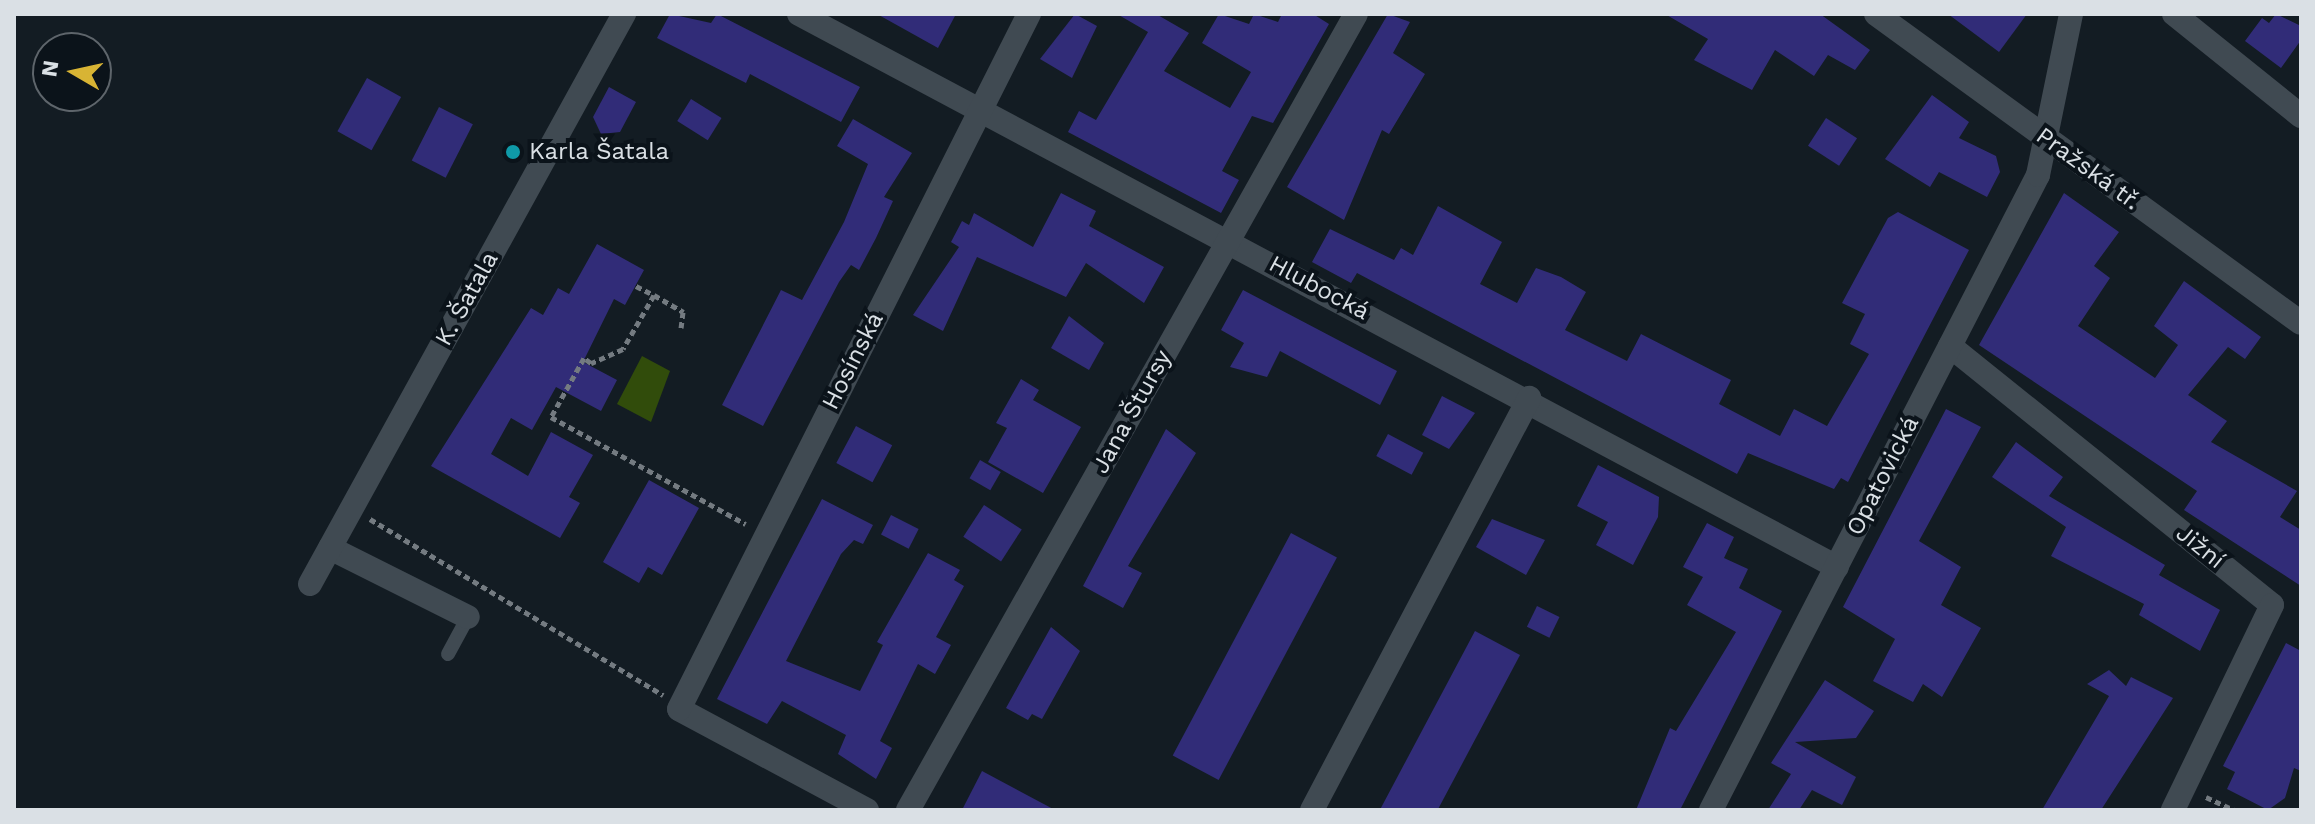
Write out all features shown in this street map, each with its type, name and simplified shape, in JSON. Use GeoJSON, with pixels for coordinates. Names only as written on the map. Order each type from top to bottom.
{"type":"FeatureCollection","features":[{"type":"Feature","properties":{"kind":"street","name":"K. Šatala"},"geometry":{"type":"LineString","coordinates":[[310,584],[624,14]]}},
{"type":"Feature","properties":{"kind":"street","name":"Hlubocká"},"geometry":{"type":"LineString","coordinates":[[799,14],[1529,398],[1837,567]]}},
{"type":"Feature","properties":{"kind":"street","name":"Hosínská"},"geometry":{"type":"LineString","coordinates":[[679,709],[1029,14]]}},
{"type":"Feature","properties":{"kind":"street","name":"Jana Štursy"},"geometry":{"type":"LineString","coordinates":[[908,810],[1356,14]]}},
{"type":"Feature","properties":{"kind":"street","name":"Pražská tř."},"geometry":{"type":"LineString","coordinates":[[1876,14],[2301,323]]}},
{"type":"Feature","properties":{"kind":"street","name":"Opatovická"},"geometry":{"type":"LineString","coordinates":[[1711,810],[2038,175],[2071,14]]}},
{"type":"Feature","properties":{"kind":"street"},"geometry":{"type":"LineString","coordinates":[[2174,14],[2301,116]]}},
{"type":"Feature","properties":{"kind":"street","name":"Jižní"},"geometry":{"type":"LineString","coordinates":[[1950,346],[2272,605],[2173,810]]}},
{"type":"Feature","properties":{"kind":"street"},"geometry":{"type":"LineString","coordinates":[[1312,810],[1529,398]]}},
{"type":"Feature","properties":{"kind":"street"},"geometry":{"type":"LineString","coordinates":[[330,548],[468,617]]}},
{"type":"Feature","properties":{"kind":"street"},"geometry":{"type":"LineString","coordinates":[[679,709],[867,810]]}},
{"type":"Feature","properties":{"kind":"lane"},"geometry":{"type":"LineString","coordinates":[[448,654],[468,617]]}},
{"type":"Feature","properties":{"kind":"path"},"geometry":{"type":"LineString","coordinates":[[636,286],[683,312],[681,328]]}},
{"type":"Feature","properties":{"kind":"path"},"geometry":{"type":"LineString","coordinates":[[654,295],[623,349],[591,363],[584,358],[551,417],[735,518]]}},
{"type":"Feature","properties":{"kind":"path"},"geometry":{"type":"LineString","coordinates":[[352,508],[649,684],[679,709]]}},
{"type":"Feature","properties":{"kind":"path"},"geometry":{"type":"LineString","coordinates":[[2186,787],[2234,810]]}},
{"type":"Feature","properties":{"kind":"green space"},"geometry":{"type":"Polygon","coordinates":[[[642,356],[670,371],[651,422],[617,404],[642,356]]]}},
{"type":"Feature","properties":{"kind":"building"},"geometry":{"type":"Polygon","coordinates":[[[670,14],[711,23],[717,14],[860,87],[841,122],[750,74],[746,83],[657,38],[670,14]]]}},
{"type":"Feature","properties":{"kind":"building"},"geometry":{"type":"Polygon","coordinates":[[[877,14],[956,14],[938,48],[877,14]]]}},
{"type":"Feature","properties":{"kind":"building"},"geometry":{"type":"Polygon","coordinates":[[[1075,14],[1097,26],[1072,78],[1040,59],[1075,14]]]}},
{"type":"Feature","properties":{"kind":"building"},"geometry":{"type":"Polygon","coordinates":[[[1117,14],[1156,14],[1189,33],[1164,71],[1230,108],[1251,72],[1202,43],[1219,14],[1249,24],[1254,14],[1278,22],[1282,14],[1313,14],[1329,24],[1273,123],[1252,116],[1222,171],[1239,180],[1221,213],[1068,132],[1079,111],[1096,120],[1148,32],[1117,14]]]}},
{"type":"Feature","properties":{"kind":"building"},"geometry":{"type":"Polygon","coordinates":[[[1388,14],[1410,22],[1393,53],[1425,74],[1389,134],[1382,130],[1344,220],[1287,187],[1388,14]]]}},
{"type":"Feature","properties":{"kind":"building"},"geometry":{"type":"Polygon","coordinates":[[[1665,14],[1820,14],[1870,50],[1855,70],[1828,55],[1814,76],[1775,50],[1752,90],[1694,60],[1708,39],[1665,14]]]}},
{"type":"Feature","properties":{"kind":"building"},"geometry":{"type":"Polygon","coordinates":[[[1948,14],[2027,14],[1999,52],[1948,14]]]}},
{"type":"Feature","properties":{"kind":"building"},"geometry":{"type":"Polygon","coordinates":[[[2276,14],[2301,26],[2301,40],[2281,68],[2245,41],[2262,18],[2269,23],[2276,14]]]}},
{"type":"Feature","properties":{"kind":"building"},"geometry":{"type":"Polygon","coordinates":[[[367,78],[401,97],[372,150],[337,131],[367,78]]]}},
{"type":"Feature","properties":{"kind":"building"},"geometry":{"type":"Polygon","coordinates":[[[609,87],[636,102],[620,132],[601,134],[593,117],[609,87]]]}},
{"type":"Feature","properties":{"kind":"building"},"geometry":{"type":"Polygon","coordinates":[[[1932,95],[1969,122],[1959,138],[1996,156],[2000,172],[1987,197],[1939,172],[1930,187],[1885,159],[1932,95]]]}},
{"type":"Feature","properties":{"kind":"building"},"geometry":{"type":"Polygon","coordinates":[[[691,99],[722,118],[708,140],[677,121],[691,99]]]}},
{"type":"Feature","properties":{"kind":"building"},"geometry":{"type":"Polygon","coordinates":[[[439,107],[473,124],[446,178],[412,160],[439,107]]]}},
{"type":"Feature","properties":{"kind":"building"},"geometry":{"type":"Polygon","coordinates":[[[1826,118],[1857,138],[1839,166],[1808,146],[1826,118]]]}},
{"type":"Feature","properties":{"kind":"building"},"geometry":{"type":"Polygon","coordinates":[[[853,119],[912,153],[884,197],[893,201],[859,270],[851,265],[839,282],[763,426],[722,405],[781,290],[802,300],[844,222],[868,164],[837,146],[853,119]]]}},
{"type":"Feature","properties":{"kind":"building"},"geometry":{"type":"Polygon","coordinates":[[[1061,193],[1096,211],[1089,226],[1164,267],[1144,303],[1086,263],[1066,297],[977,257],[943,331],[913,315],[959,247],[951,242],[962,221],[969,225],[974,213],[1033,247],[1061,193]]]}},
{"type":"Feature","properties":{"kind":"building"},"geometry":{"type":"Polygon","coordinates":[[[2064,193],[2119,232],[2094,266],[2110,278],[2078,326],[2155,378],[2178,345],[2154,326],[2184,281],[2261,337],[2245,359],[2228,347],[2188,395],[2227,421],[2211,442],[2297,491],[2280,517],[2301,530],[2301,586],[2184,510],[2197,491],[1979,345],[2064,193]]]}},
{"type":"Feature","properties":{"kind":"building"},"geometry":{"type":"Polygon","coordinates":[[[1438,206],[1502,242],[1480,284],[1517,303],[1536,268],[1561,277],[1586,292],[1565,330],[1627,361],[1641,334],[1731,380],[1719,404],[1780,436],[1794,409],[1827,426],[1869,354],[1850,344],[1865,314],[1842,303],[1888,218],[1898,212],[1969,250],[1848,482],[1841,478],[1834,489],[1748,453],[1737,474],[1357,273],[1351,283],[1312,262],[1330,229],[1394,260],[1401,248],[1413,255],[1438,206]]]}},
{"type":"Feature","properties":{"kind":"building"},"geometry":{"type":"Polygon","coordinates":[[[597,244],[644,270],[625,305],[614,299],[583,362],[617,380],[601,411],[556,387],[532,430],[511,418],[491,454],[528,476],[551,432],[593,455],[569,497],[580,503],[560,538],[431,466],[531,308],[543,315],[558,288],[569,294],[597,244]]]}},
{"type":"Feature","properties":{"kind":"building"},"geometry":{"type":"Polygon","coordinates":[[[1243,290],[1397,371],[1380,405],[1280,351],[1267,377],[1230,367],[1244,343],[1221,330],[1243,290]]]}},
{"type":"Feature","properties":{"kind":"building"},"geometry":{"type":"Polygon","coordinates":[[[1069,316],[1104,343],[1089,370],[1051,348],[1069,316]]]}},
{"type":"Feature","properties":{"kind":"building"},"geometry":{"type":"Polygon","coordinates":[[[1021,379],[1039,390],[1033,400],[1081,427],[1043,493],[988,462],[1007,428],[996,423],[1021,379]]]}},
{"type":"Feature","properties":{"kind":"building"},"geometry":{"type":"Polygon","coordinates":[[[1442,396],[1475,413],[1449,449],[1422,435],[1442,396]]]}},
{"type":"Feature","properties":{"kind":"building"},"geometry":{"type":"Polygon","coordinates":[[[1946,409],[1981,427],[1919,541],[1961,567],[1941,605],[1981,628],[1942,697],[1923,684],[1913,702],[1873,681],[1895,639],[1843,607],[1946,409]]]}},
{"type":"Feature","properties":{"kind":"building"},"geometry":{"type":"Polygon","coordinates":[[[856,426],[892,445],[872,482],[836,463],[856,426]]]}},
{"type":"Feature","properties":{"kind":"building"},"geometry":{"type":"Polygon","coordinates":[[[1166,429],[1196,453],[1128,566],[1142,573],[1123,608],[1083,586],[1166,429]]]}},
{"type":"Feature","properties":{"kind":"building"},"geometry":{"type":"Polygon","coordinates":[[[1388,434],[1423,453],[1412,475],[1376,456],[1388,434]]]}},
{"type":"Feature","properties":{"kind":"building"},"geometry":{"type":"Polygon","coordinates":[[[2016,442],[2063,477],[2049,496],[2165,565],[2159,575],[2220,610],[2200,651],[2139,615],[2144,604],[2051,556],[2066,527],[1992,477],[2016,442]]]}},
{"type":"Feature","properties":{"kind":"building"},"geometry":{"type":"Polygon","coordinates":[[[980,460],[1001,472],[990,490],[970,478],[980,460]]]}},
{"type":"Feature","properties":{"kind":"building"},"geometry":{"type":"Polygon","coordinates":[[[1598,465],[1659,497],[1658,517],[1633,565],[1596,545],[1608,522],[1577,506],[1598,465]]]}},
{"type":"Feature","properties":{"kind":"building"},"geometry":{"type":"Polygon","coordinates":[[[649,480],[699,508],[662,575],[648,567],[639,583],[603,562],[649,480]]]}},
{"type":"Feature","properties":{"kind":"building"},"geometry":{"type":"Polygon","coordinates":[[[822,499],[873,525],[863,544],[854,540],[841,554],[786,661],[860,691],[883,645],[877,642],[928,553],[960,570],[954,580],[964,586],[936,637],[951,645],[935,674],[918,664],[880,741],[892,748],[876,779],[838,754],[846,735],[782,701],[767,724],[717,699],[822,499]]]}},
{"type":"Feature","properties":{"kind":"building"},"geometry":{"type":"Polygon","coordinates":[[[984,505],[1022,530],[1001,561],[963,537],[984,505]]]}},
{"type":"Feature","properties":{"kind":"building"},"geometry":{"type":"Polygon","coordinates":[[[891,515],[919,529],[909,549],[881,535],[891,515]]]}},
{"type":"Feature","properties":{"kind":"building"},"geometry":{"type":"Polygon","coordinates":[[[1492,519],[1545,540],[1526,575],[1476,547],[1492,519]]]}},
{"type":"Feature","properties":{"kind":"building"},"geometry":{"type":"Polygon","coordinates":[[[1707,523],[1734,537],[1724,558],[1748,569],[1739,588],[1782,611],[1680,810],[1636,810],[1670,728],[1676,731],[1736,632],[1687,605],[1703,577],[1683,567],[1707,523]]]}},
{"type":"Feature","properties":{"kind":"building"},"geometry":{"type":"Polygon","coordinates":[[[1291,533],[1337,557],[1219,780],[1173,756],[1291,533]]]}},
{"type":"Feature","properties":{"kind":"building"},"geometry":{"type":"Polygon","coordinates":[[[1537,606],[1559,617],[1549,638],[1527,627],[1537,606]]]}},
{"type":"Feature","properties":{"kind":"building"},"geometry":{"type":"Polygon","coordinates":[[[1051,627],[1080,651],[1042,719],[1032,714],[1028,720],[1006,708],[1051,627]]]}},
{"type":"Feature","properties":{"kind":"building"},"geometry":{"type":"Polygon","coordinates":[[[1475,631],[1520,655],[1438,810],[1380,810],[1475,631]]]}},
{"type":"Feature","properties":{"kind":"building"},"geometry":{"type":"Polygon","coordinates":[[[2286,643],[2301,651],[2301,771],[2294,768],[2285,798],[2268,810],[2227,789],[2235,772],[2223,766],[2286,643]]]}},
{"type":"Feature","properties":{"kind":"building"},"geometry":{"type":"Polygon","coordinates":[[[2109,670],[2126,686],[2131,677],[2173,698],[2101,810],[2042,810],[2109,696],[2087,684],[2109,670]]]}},
{"type":"Feature","properties":{"kind":"building"},"geometry":{"type":"Polygon","coordinates":[[[1825,680],[1874,711],[1856,738],[1795,742],[1856,777],[1842,805],[1812,790],[1799,810],[1768,810],[1791,774],[1771,763],[1825,680]]]}},
{"type":"Feature","properties":{"kind":"building"},"geometry":{"type":"Polygon","coordinates":[[[982,771],[1055,810],[962,810],[982,771]]]}},
{"type":"Feature","properties":{"kind":"place","name":"Karla Šatala"},"geometry":{"type":"Point","coordinates":[513,152]}}]}
